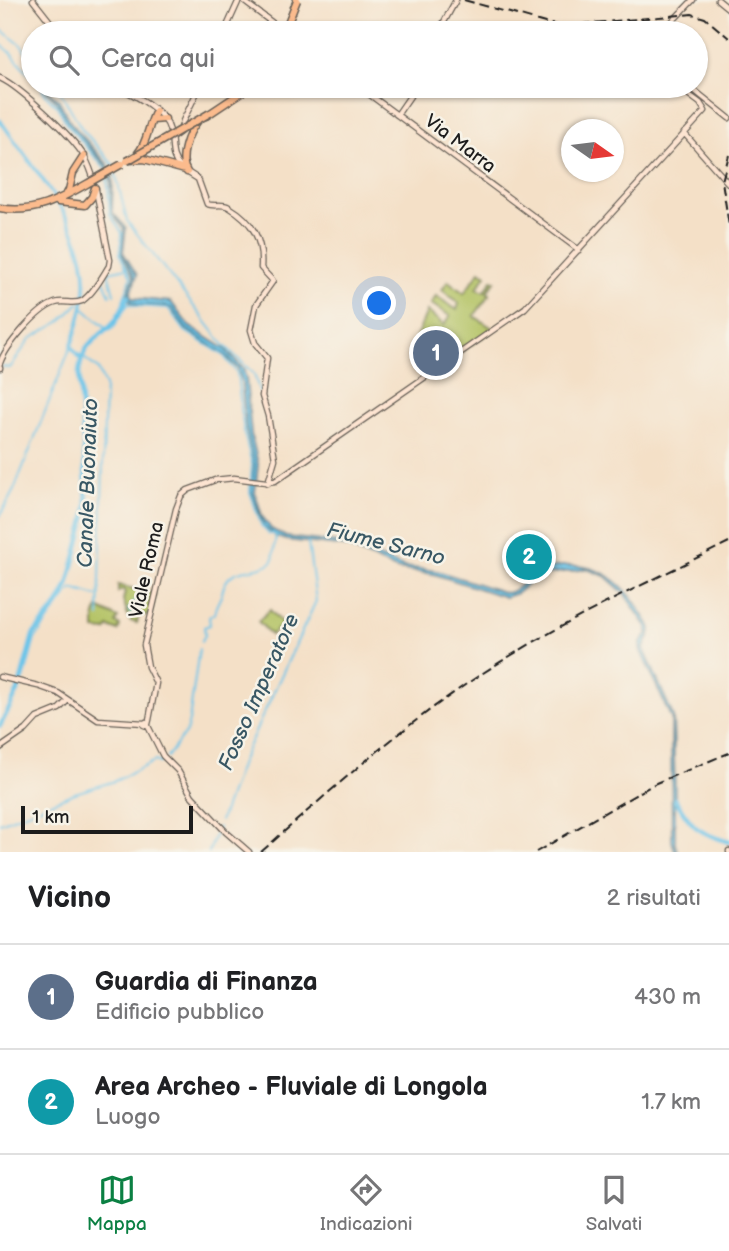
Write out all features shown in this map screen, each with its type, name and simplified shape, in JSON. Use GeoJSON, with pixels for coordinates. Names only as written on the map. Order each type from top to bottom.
{"type":"FeatureCollection","features":[{"type":"Feature","properties":{"kind":"highway"},"geometry":{"type":"LineString","coordinates":[[289,21],[297,0]]}},
{"type":"Feature","properties":{"kind":"highway"},"geometry":{"type":"LineString","coordinates":[[186,171],[183,158],[195,124],[233,98]]}},
{"type":"Feature","properties":{"kind":"highway"},"geometry":{"type":"LineString","coordinates":[[149,106],[155,115],[164,120]]}},
{"type":"Feature","properties":{"kind":"highway"},"geometry":{"type":"LineString","coordinates":[[124,162],[210,113]]}},
{"type":"Feature","properties":{"kind":"highway"},"geometry":{"type":"LineString","coordinates":[[155,115],[148,131],[153,138],[163,139],[177,132]]}},
{"type":"Feature","properties":{"kind":"highway"},"geometry":{"type":"LineString","coordinates":[[1,208],[22,210],[42,206],[57,202],[92,184],[139,152],[155,115]]}},
{"type":"Feature","properties":{"kind":"highway"},"geometry":{"type":"LineString","coordinates":[[57,202],[69,190],[82,157]]}},
{"type":"Feature","properties":{"kind":"highway"},"geometry":{"type":"LineString","coordinates":[[124,162],[136,158],[172,161],[183,158]]}},
{"type":"Feature","properties":{"kind":"highway"},"geometry":{"type":"LineString","coordinates":[[172,161],[186,171]]}},
{"type":"Feature","properties":{"kind":"highway"},"geometry":{"type":"LineString","coordinates":[[75,170],[74,177],[79,183],[92,184]]}},
{"type":"Feature","properties":{"kind":"highway"},"geometry":{"type":"LineString","coordinates":[[92,184],[93,200]]}},
{"type":"Feature","properties":{"kind":"highway"},"geometry":{"type":"LineString","coordinates":[[92,184],[77,191],[75,196],[77,202],[93,200]]}},
{"type":"Feature","properties":{"kind":"highway"},"geometry":{"type":"LineString","coordinates":[[57,202],[80,205],[93,200]]}},
{"type":"Feature","properties":{"kind":"street"},"geometry":{"type":"LineString","coordinates":[[33,0],[50,21]]}},
{"type":"Feature","properties":{"kind":"street"},"geometry":{"type":"LineString","coordinates":[[230,21],[240,0],[271,21]]}},
{"type":"Feature","properties":{"kind":"street"},"geometry":{"type":"LineString","coordinates":[[444,21],[456,0]]}},
{"type":"Feature","properties":{"kind":"street"},"geometry":{"type":"LineString","coordinates":[[673,21],[693,0]]}},
{"type":"Feature","properties":{"kind":"street"},"geometry":{"type":"LineString","coordinates":[[718,0],[729,9]]}},
{"type":"Feature","properties":{"kind":"street"},"geometry":{"type":"LineString","coordinates":[[0,78],[21,91]]}},
{"type":"Feature","properties":{"kind":"street"},"geometry":{"type":"LineString","coordinates":[[27,98],[82,157],[92,184]]}},
{"type":"Feature","properties":{"kind":"street"},"geometry":{"type":"LineString","coordinates":[[136,98],[149,106]]}},
{"type":"Feature","properties":{"kind":"street"},"geometry":{"type":"LineString","coordinates":[[172,138],[179,134],[195,98]]}},
{"type":"Feature","properties":{"kind":"street","name":"Via Marra"},"geometry":{"type":"LineString","coordinates":[[374,98],[579,250]]}},
{"type":"Feature","properties":{"kind":"street"},"geometry":{"type":"LineString","coordinates":[[397,115],[409,98]]}},
{"type":"Feature","properties":{"kind":"street"},"geometry":{"type":"LineString","coordinates":[[186,171],[198,179],[207,204],[229,207],[256,233],[261,268],[273,281],[255,307],[251,330],[255,343],[267,358],[262,396],[275,457],[268,482],[274,482],[531,304],[706,109],[694,98]]}},
{"type":"Feature","properties":{"kind":"street"},"geometry":{"type":"LineString","coordinates":[[702,98],[729,118]]}},
{"type":"Feature","properties":{"kind":"street"},"geometry":{"type":"LineString","coordinates":[[164,120],[172,138],[172,161]]}},
{"type":"Feature","properties":{"kind":"street"},"geometry":{"type":"LineString","coordinates":[[684,133],[729,184]]}},
{"type":"Feature","properties":{"kind":"street"},"geometry":{"type":"LineString","coordinates":[[0,366],[12,340],[46,308],[57,302],[74,303],[84,299],[110,261],[93,200]]}},
{"type":"Feature","properties":{"kind":"street","name":"Viale Roma"},"geometry":{"type":"LineString","coordinates":[[146,724],[156,683],[148,667],[144,645],[178,501],[188,490],[215,480],[234,478],[268,482]]}},
{"type":"Feature","properties":{"kind":"street"},"geometry":{"type":"LineString","coordinates":[[0,677],[49,690],[98,720],[146,724],[165,759],[178,771],[192,796],[249,852]]}},
{"type":"Feature","properties":{"kind":"street"},"geometry":{"type":"LineString","coordinates":[[0,748],[26,730],[37,718],[59,709],[63,698]]}},
{"type":"Feature","properties":{"kind":"green space"},"geometry":{"type":"Polygon","coordinates":[[[480,271],[486,275],[477,288],[484,292],[492,280],[495,281],[487,292],[490,294],[474,316],[494,329],[458,354],[438,342],[432,351],[414,342],[427,311],[444,325],[450,316],[431,304],[436,296],[457,310],[459,303],[442,290],[448,281],[464,293],[480,271]]]}},
{"type":"Feature","properties":{"kind":"green space"},"geometry":{"type":"Polygon","coordinates":[[[118,585],[155,594],[150,616],[139,614],[137,623],[130,621],[123,600],[125,592],[123,589],[118,592],[118,585]]]}},
{"type":"Feature","properties":{"kind":"green space"},"geometry":{"type":"Polygon","coordinates":[[[98,608],[118,618],[118,631],[109,627],[106,631],[95,630],[98,608]]]}},
{"type":"Feature","properties":{"kind":"green space"},"geometry":{"type":"Polygon","coordinates":[[[270,610],[283,624],[271,635],[258,621],[270,610]]]}},
{"type":"Feature","properties":{"kind":"water","name":"Fiume Sarno"},"geometry":{"type":"Polygon","coordinates":[[[54,98],[59,100],[70,122],[108,165],[113,180],[112,212],[126,228],[123,252],[137,275],[131,292],[132,298],[171,302],[189,326],[225,349],[243,369],[251,434],[258,464],[255,492],[262,516],[271,529],[286,537],[347,544],[403,567],[437,571],[506,593],[542,570],[586,567],[610,577],[631,597],[651,629],[644,649],[673,716],[675,797],[678,803],[675,804],[675,844],[678,852],[675,852],[672,841],[671,718],[640,649],[641,642],[648,633],[647,627],[624,593],[605,576],[587,569],[538,575],[517,593],[505,597],[434,574],[396,569],[347,547],[286,540],[264,527],[251,490],[254,465],[238,369],[225,355],[186,329],[171,308],[138,305],[129,298],[126,299],[134,276],[121,252],[124,229],[111,211],[111,181],[105,165],[67,123],[54,98]]]}},
{"type":"Feature","properties":{"kind":"waterway"},"geometry":{"type":"LineString","coordinates":[[0,29],[21,45]]}},
{"type":"Feature","properties":{"kind":"waterway"},"geometry":{"type":"LineString","coordinates":[[0,44],[21,65]]}},
{"type":"Feature","properties":{"kind":"waterway","name":"Fiume Sarno"},"geometry":{"type":"LineString","coordinates":[[49,98],[105,169]]}},
{"type":"Feature","properties":{"kind":"waterway"},"geometry":{"type":"LineString","coordinates":[[64,98],[82,129],[114,166]]}},
{"type":"Feature","properties":{"kind":"waterway"},"geometry":{"type":"LineString","coordinates":[[0,120],[56,199],[78,243],[84,266],[85,288],[71,346],[81,360]]}},
{"type":"Feature","properties":{"kind":"waterway"},"geometry":{"type":"LineString","coordinates":[[115,171],[127,221],[224,345],[254,374],[260,393]]}},
{"type":"Feature","properties":{"kind":"waterway","name":"Fiume Sarno"},"geometry":{"type":"LineString","coordinates":[[107,175],[110,214],[122,233],[120,254],[131,277],[123,301]]}},
{"type":"Feature","properties":{"kind":"waterway"},"geometry":{"type":"LineString","coordinates":[[108,272],[127,268]]}},
{"type":"Feature","properties":{"kind":"waterway"},"geometry":{"type":"LineString","coordinates":[[108,272],[114,294]]}},
{"type":"Feature","properties":{"kind":"waterway"},"geometry":{"type":"LineString","coordinates":[[104,280],[110,295]]}},
{"type":"Feature","properties":{"kind":"waterway"},"geometry":{"type":"LineString","coordinates":[[0,726],[18,691],[33,635],[58,605],[68,585],[85,520],[87,504],[79,372],[83,356],[89,345],[116,319],[128,296]]}},
{"type":"Feature","properties":{"kind":"waterway"},"geometry":{"type":"LineString","coordinates":[[3,367],[10,368],[30,339],[60,322],[79,303]]}},
{"type":"Feature","properties":{"kind":"waterway","name":"Fiume Sarno"},"geometry":{"type":"LineString","coordinates":[[126,303],[168,308],[185,331],[223,355],[237,373],[244,433],[252,464],[250,492],[261,525],[269,534],[276,534],[273,561],[236,573],[225,583],[215,613],[209,617],[210,625],[204,627],[205,635],[201,642]]}},
{"type":"Feature","properties":{"kind":"waterway"},"geometry":{"type":"LineString","coordinates":[[115,325],[128,304]]}},
{"type":"Feature","properties":{"kind":"waterway"},"geometry":{"type":"LineString","coordinates":[[83,308],[106,327]]}},
{"type":"Feature","properties":{"kind":"waterway"},"geometry":{"type":"LineString","coordinates":[[110,330],[115,326]]}},
{"type":"Feature","properties":{"kind":"waterway"},"geometry":{"type":"LineString","coordinates":[[0,516],[14,490],[71,346]]}},
{"type":"Feature","properties":{"kind":"waterway","name":"Canale Buonaiuto"},"geometry":{"type":"LineString","coordinates":[[74,352],[80,355]]}},
{"type":"Feature","properties":{"kind":"waterway","name":"Canale Buonaiuto"},"geometry":{"type":"LineString","coordinates":[[84,358],[98,369],[105,386],[99,617]]}},
{"type":"Feature","properties":{"kind":"waterway","name":"Fosso Imperatore"},"geometry":{"type":"LineString","coordinates":[[220,821],[242,760],[316,601],[308,543]]}},
{"type":"Feature","properties":{"kind":"waterway"},"geometry":{"type":"LineString","coordinates":[[24,680],[35,639],[69,592],[73,589],[97,596]]}},
{"type":"Feature","properties":{"kind":"waterway"},"geometry":{"type":"LineString","coordinates":[[132,615],[129,609],[135,606],[134,601]]}},
{"type":"Feature","properties":{"kind":"waterway"},"geometry":{"type":"LineString","coordinates":[[167,757],[186,732],[199,649]]}},
{"type":"Feature","properties":{"kind":"waterway"},"geometry":{"type":"LineString","coordinates":[[0,823],[75,793],[115,781],[155,761],[160,763],[163,760]]}},
{"type":"Feature","properties":{"kind":"waterway"},"geometry":{"type":"LineString","coordinates":[[675,799],[696,828],[729,842]]}},
{"type":"Feature","properties":{"kind":"waterway","name":"Fosso Imperatore"},"geometry":{"type":"LineString","coordinates":[[209,852],[218,827]]}},
{"type":"Feature","properties":{"kind":"railway"},"geometry":{"type":"LineString","coordinates":[[464,0],[538,21]]}},
{"type":"Feature","properties":{"kind":"railway"},"geometry":{"type":"LineString","coordinates":[[616,21],[692,14],[705,18],[729,38]]}},
{"type":"Feature","properties":{"kind":"railway"},"geometry":{"type":"LineString","coordinates":[[729,155],[722,181],[729,226]]}},
{"type":"Feature","properties":{"kind":"railway"},"geometry":{"type":"LineString","coordinates":[[261,852],[340,782],[451,694],[571,621],[729,542]]}},
{"type":"Feature","properties":{"kind":"railway"},"geometry":{"type":"LineString","coordinates":[[536,852],[656,783],[729,753]]}},
{"type":"Feature","properties":{"kind":"place","name":"Guardia di Finanza"},"geometry":{"type":"Point","coordinates":[436,353]}},
{"type":"Feature","properties":{"kind":"place","name":"Area Archeo - Fluviale di Longola"},"geometry":{"type":"Point","coordinates":[529,557]}}]}
